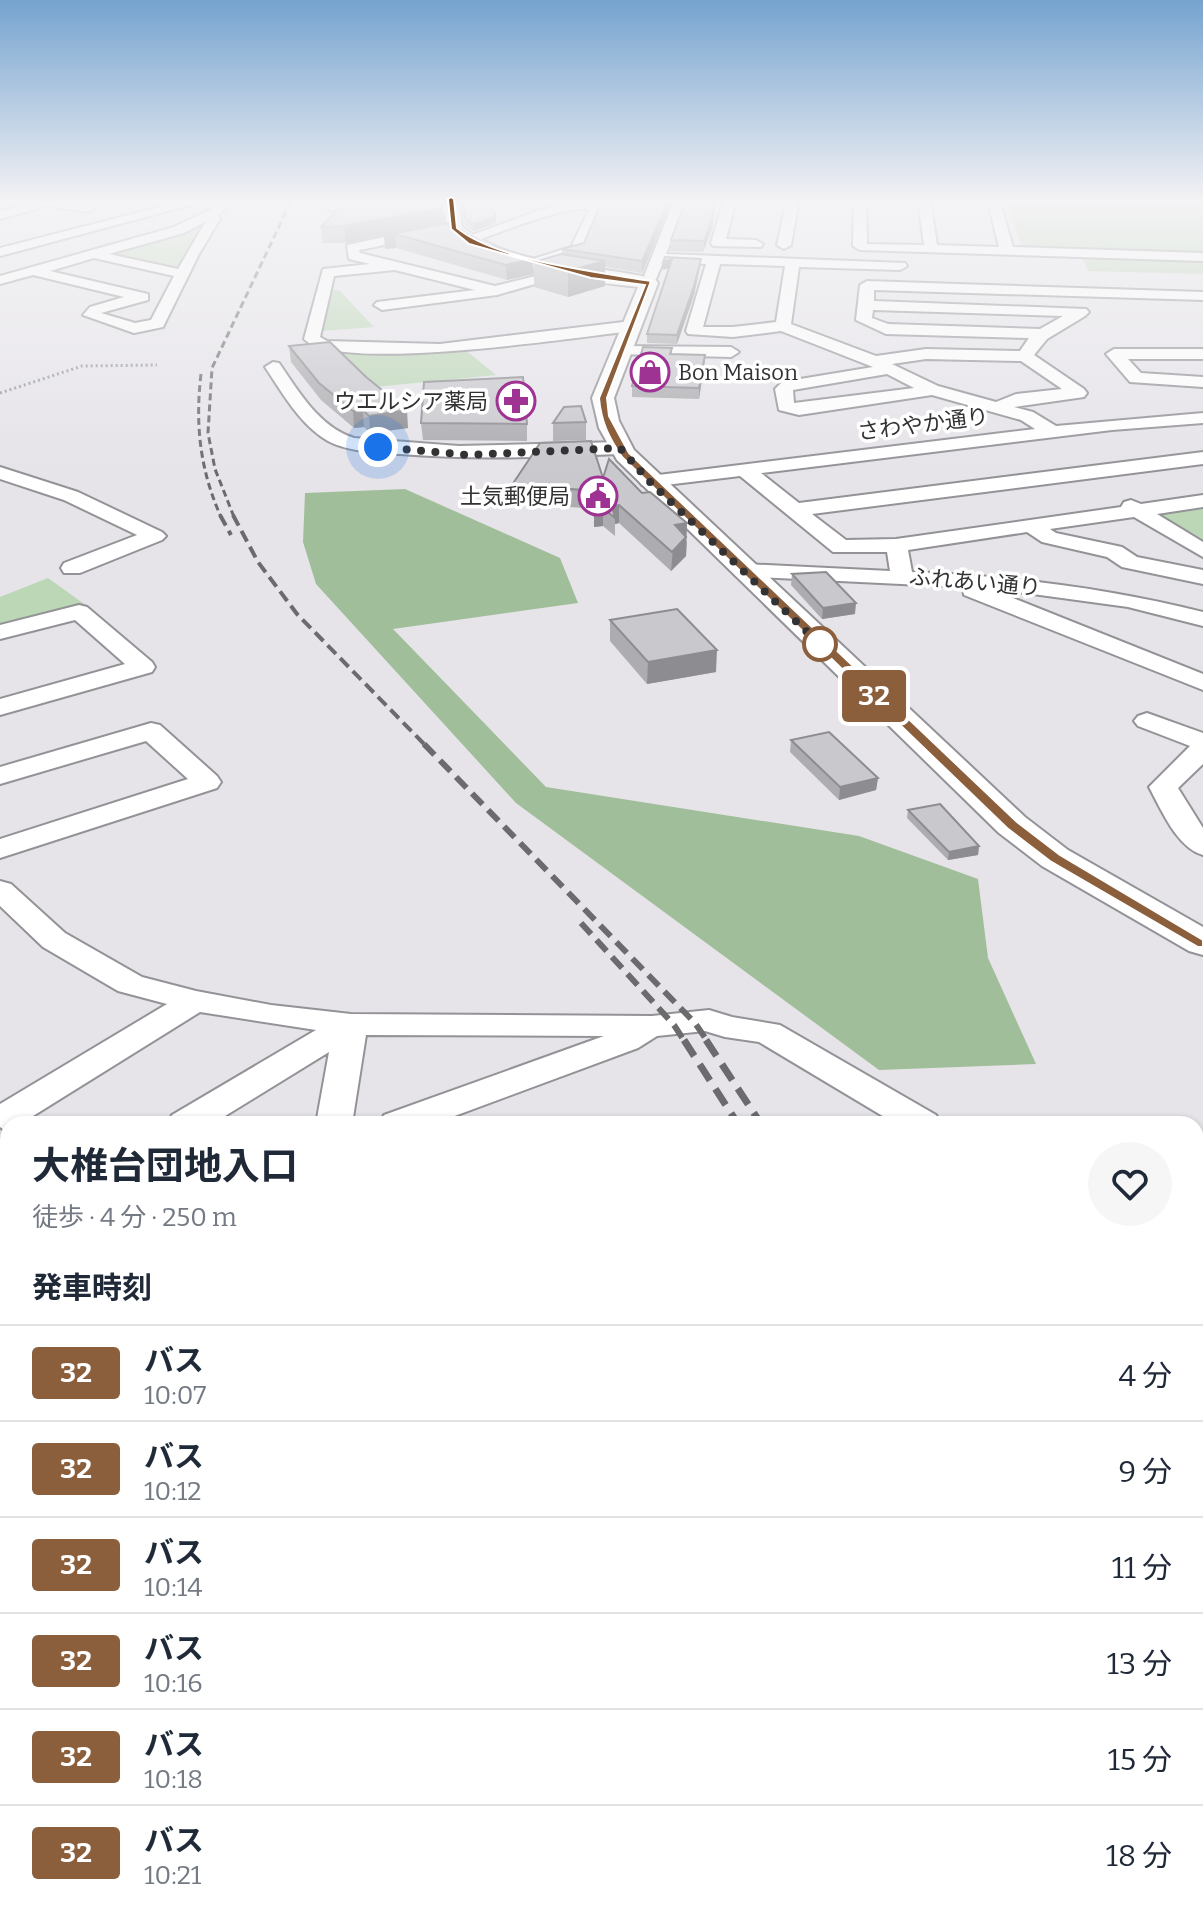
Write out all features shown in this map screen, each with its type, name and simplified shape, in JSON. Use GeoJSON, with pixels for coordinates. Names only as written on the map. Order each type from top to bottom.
{"type":"FeatureCollection","features":[{"type":"Feature","properties":{"kind":"main road"},"geometry":{"type":"LineString","coordinates":[[646,288],[603,398],[605,416],[620,448],[649,481],[1012,825],[1055,858],[1203,943]]}},
{"type":"Feature","properties":{"kind":"street"},"geometry":{"type":"LineString","coordinates":[[107,288],[167,304]]}},
{"type":"Feature","properties":{"kind":"street"},"geometry":{"type":"LineString","coordinates":[[143,297],[95,310],[91,315],[134,328],[157,324],[175,288]]}},
{"type":"Feature","properties":{"kind":"street"},"geometry":{"type":"LineString","coordinates":[[487,288],[497,291]]}},
{"type":"Feature","properties":{"kind":"street"},"geometry":{"type":"LineString","coordinates":[[507,288],[383,306],[323,289],[312,339],[324,346],[422,349],[627,339],[714,353],[754,349]]}},
{"type":"Feature","properties":{"kind":"street"},"geometry":{"type":"LineString","coordinates":[[706,288],[694,331],[733,332],[783,326],[882,365],[932,390],[1027,416],[1053,432]]}},
{"type":"Feature","properties":{"kind":"street"},"geometry":{"type":"LineString","coordinates":[[783,326],[789,288]]}},
{"type":"Feature","properties":{"kind":"street"},"geometry":{"type":"LineString","coordinates":[[867,288],[864,320],[886,329],[1042,334]]}},
{"type":"Feature","properties":{"kind":"street"},"geometry":{"type":"LineString","coordinates":[[971,288],[1203,296]]}},
{"type":"Feature","properties":{"kind":"street"},"geometry":{"type":"LineString","coordinates":[[866,305],[1089,313],[1042,334],[1025,356]]}},
{"type":"Feature","properties":{"kind":"street"},"geometry":{"type":"LineString","coordinates":[[383,306],[422,349]]}},
{"type":"Feature","properties":{"kind":"street"},"geometry":{"type":"LineString","coordinates":[[783,346],[826,342]]}},
{"type":"Feature","properties":{"kind":"street"},"geometry":{"type":"LineString","coordinates":[[932,390],[799,410],[785,406],[784,389],[926,354],[1025,356],[1078,393],[1016,399],[998,408]]}},
{"type":"Feature","properties":{"kind":"street"},"geometry":{"type":"LineString","coordinates":[[1203,354],[1114,354],[1136,378],[1203,382]]}},
{"type":"Feature","properties":{"kind":"street"},"geometry":{"type":"LineString","coordinates":[[273,367],[293,395],[329,433],[341,440],[378,447],[468,455],[620,448]]}},
{"type":"Feature","properties":{"kind":"street","name":"さわやか通り"},"geometry":{"type":"LineString","coordinates":[[649,481],[1053,432],[1203,418]]}},
{"type":"Feature","properties":{"kind":"street"},"geometry":{"type":"LineString","coordinates":[[793,510],[1203,458]]}},
{"type":"Feature","properties":{"kind":"street"},"geometry":{"type":"LineString","coordinates":[[744,469],[841,547],[896,545],[1203,501]]}},
{"type":"Feature","properties":{"kind":"street"},"geometry":{"type":"LineString","coordinates":[[0,473],[71,496],[155,536],[72,568]]}},
{"type":"Feature","properties":{"kind":"street"},"geometry":{"type":"LineString","coordinates":[[1076,473],[1203,551]]}},
{"type":"Feature","properties":{"kind":"street"},"geometry":{"type":"LineString","coordinates":[[1031,526],[1049,538],[1114,552],[1130,562],[1203,577]]}},
{"type":"Feature","properties":{"kind":"street"},"geometry":{"type":"LineString","coordinates":[[896,545],[902,576]]}},
{"type":"Feature","properties":{"kind":"street","name":"ふれあい通り"},"geometry":{"type":"LineString","coordinates":[[744,571],[937,577],[1097,595],[1203,619]]}},
{"type":"Feature","properties":{"kind":"street"},"geometry":{"type":"LineString","coordinates":[[937,577],[1203,683]]}},
{"type":"Feature","properties":{"kind":"street"},"geometry":{"type":"LineString","coordinates":[[0,632],[79,612],[143,667],[0,707]]}},
{"type":"Feature","properties":{"kind":"street"},"geometry":{"type":"LineString","coordinates":[[1147,721],[1201,753],[1163,787],[1182,821],[1203,846]]}},
{"type":"Feature","properties":{"kind":"street"},"geometry":{"type":"LineString","coordinates":[[0,776],[151,731],[207,782],[0,849]]}},
{"type":"Feature","properties":{"kind":"street"},"geometry":{"type":"LineString","coordinates":[[0,890],[54,940],[117,977],[130,984],[195,1001],[271,1015],[351,1024],[652,1026],[709,1020],[725,1027],[768,1032],[910,1116]]}},
{"type":"Feature","properties":{"kind":"street"},"geometry":{"type":"LineString","coordinates":[[10,1116],[195,1001]]}},
{"type":"Feature","properties":{"kind":"street"},"geometry":{"type":"LineString","coordinates":[[198,1116],[351,1024]]}},
{"type":"Feature","properties":{"kind":"street"},"geometry":{"type":"LineString","coordinates":[[335,1116],[351,1024]]}},
{"type":"Feature","properties":{"kind":"street"},"geometry":{"type":"LineString","coordinates":[[419,1116],[626,1040],[652,1026]]}},
{"type":"Feature","properties":{"kind":"path"},"geometry":{"type":"LineString","coordinates":[[0,393],[82,366],[157,365]]}},
{"type":"Feature","properties":{"kind":"green space"},"geometry":{"type":"Polygon","coordinates":[[[333,290],[339,290],[374,327],[322,331],[333,290]]]}},
{"type":"Feature","properties":{"kind":"green space"},"geometry":{"type":"Polygon","coordinates":[[[463,348],[496,375],[375,387],[336,349],[463,348]]]}},
{"type":"Feature","properties":{"kind":"green space"},"geometry":{"type":"Polygon","coordinates":[[[405,489],[560,558],[578,603],[393,629],[546,787],[859,836],[978,879],[988,958],[1036,1064],[879,1070],[516,803],[316,584],[303,542],[305,493],[405,489]]]}},
{"type":"Feature","properties":{"kind":"green space"},"geometry":{"type":"Polygon","coordinates":[[[1203,506],[1203,547],[1150,516],[1203,506]]]}},
{"type":"Feature","properties":{"kind":"green space"},"geometry":{"type":"Polygon","coordinates":[[[48,578],[87,606],[0,629],[0,597],[48,578]]]}},
{"type":"Feature","properties":{"kind":"building"},"geometry":{"type":"Polygon","coordinates":[[[662,288],[693,288],[677,335],[647,334],[662,288]]]}},
{"type":"Feature","properties":{"kind":"building"},"geometry":{"type":"Polygon","coordinates":[[[330,342],[366,377],[407,410],[369,416],[363,410],[353,411],[319,383],[289,346],[330,342]]]}},
{"type":"Feature","properties":{"kind":"building"},"geometry":{"type":"Polygon","coordinates":[[[643,347],[672,348],[670,354],[705,355],[699,388],[632,386],[643,347]]]}},
{"type":"Feature","properties":{"kind":"building"},"geometry":{"type":"Polygon","coordinates":[[[523,377],[527,424],[421,423],[424,382],[523,377]]]}},
{"type":"Feature","properties":{"kind":"building"},"geometry":{"type":"Polygon","coordinates":[[[581,406],[586,422],[553,423],[564,407],[581,406]]]}},
{"type":"Feature","properties":{"kind":"building"},"geometry":{"type":"Polygon","coordinates":[[[591,441],[603,478],[609,459],[642,493],[650,492],[687,523],[675,525],[686,537],[672,552],[619,505],[612,506],[615,518],[603,508],[594,509],[596,501],[584,490],[512,485],[540,443],[591,441]]]}},
{"type":"Feature","properties":{"kind":"building"},"geometry":{"type":"Polygon","coordinates":[[[826,572],[856,603],[823,608],[792,574],[826,572]]]}},
{"type":"Feature","properties":{"kind":"building"},"geometry":{"type":"Polygon","coordinates":[[[677,609],[717,650],[648,662],[610,620],[677,609]]]}},
{"type":"Feature","properties":{"kind":"building"},"geometry":{"type":"Polygon","coordinates":[[[829,732],[878,778],[840,787],[791,740],[829,732]]]}},
{"type":"Feature","properties":{"kind":"building"},"geometry":{"type":"Polygon","coordinates":[[[940,804],[979,846],[949,852],[908,810],[940,804]]]}},
{"type":"Feature","properties":{"kind":"railway"},"geometry":{"type":"LineString","coordinates":[[234,517],[215,469],[208,433],[212,368],[250,288]]}},
{"type":"Feature","properties":{"kind":"railway"},"geometry":{"type":"LineString","coordinates":[[201,374],[201,447],[208,482],[221,516]]}},
{"type":"Feature","properties":{"kind":"railway"},"geometry":{"type":"LineString","coordinates":[[221,516],[231,535]]}},
{"type":"Feature","properties":{"kind":"railway"},"geometry":{"type":"LineString","coordinates":[[234,517],[258,562],[297,614],[426,746]]}},
{"type":"Feature","properties":{"kind":"railway"},"geometry":{"type":"LineString","coordinates":[[424,744],[695,1023],[708,1042]]}},
{"type":"Feature","properties":{"kind":"railway"},"geometry":{"type":"LineString","coordinates":[[581,923],[674,1025],[685,1042]]}},
{"type":"Feature","properties":{"kind":"railway"},"geometry":{"type":"LineString","coordinates":[[684,1040],[733,1116]]}},
{"type":"Feature","properties":{"kind":"railway"},"geometry":{"type":"LineString","coordinates":[[706,1040],[756,1116]]}},
{"type":"Feature","properties":{"kind":"bus line","name":"32"},"geometry":{"type":"LineString","coordinates":[[647,288],[603,398],[605,416],[613,437],[625,455],[977,795],[1012,825],[1055,858],[1203,943]]}},
{"type":"Feature","properties":{"kind":"place","name":"Bon Maison"},"geometry":{"type":"Point","coordinates":[650,372]}},
{"type":"Feature","properties":{"kind":"place","name":"ウエルシア薬局"},"geometry":{"type":"Point","coordinates":[516,401]}},
{"type":"Feature","properties":{"kind":"place","name":"土気郵便局"},"geometry":{"type":"Point","coordinates":[598,496]}},
{"type":"Feature","properties":{"kind":"route"},"geometry":{"type":"LineString","coordinates":[[378,447],[468,455],[620,448],[649,481],[825,649],[820,644]]}}]}
